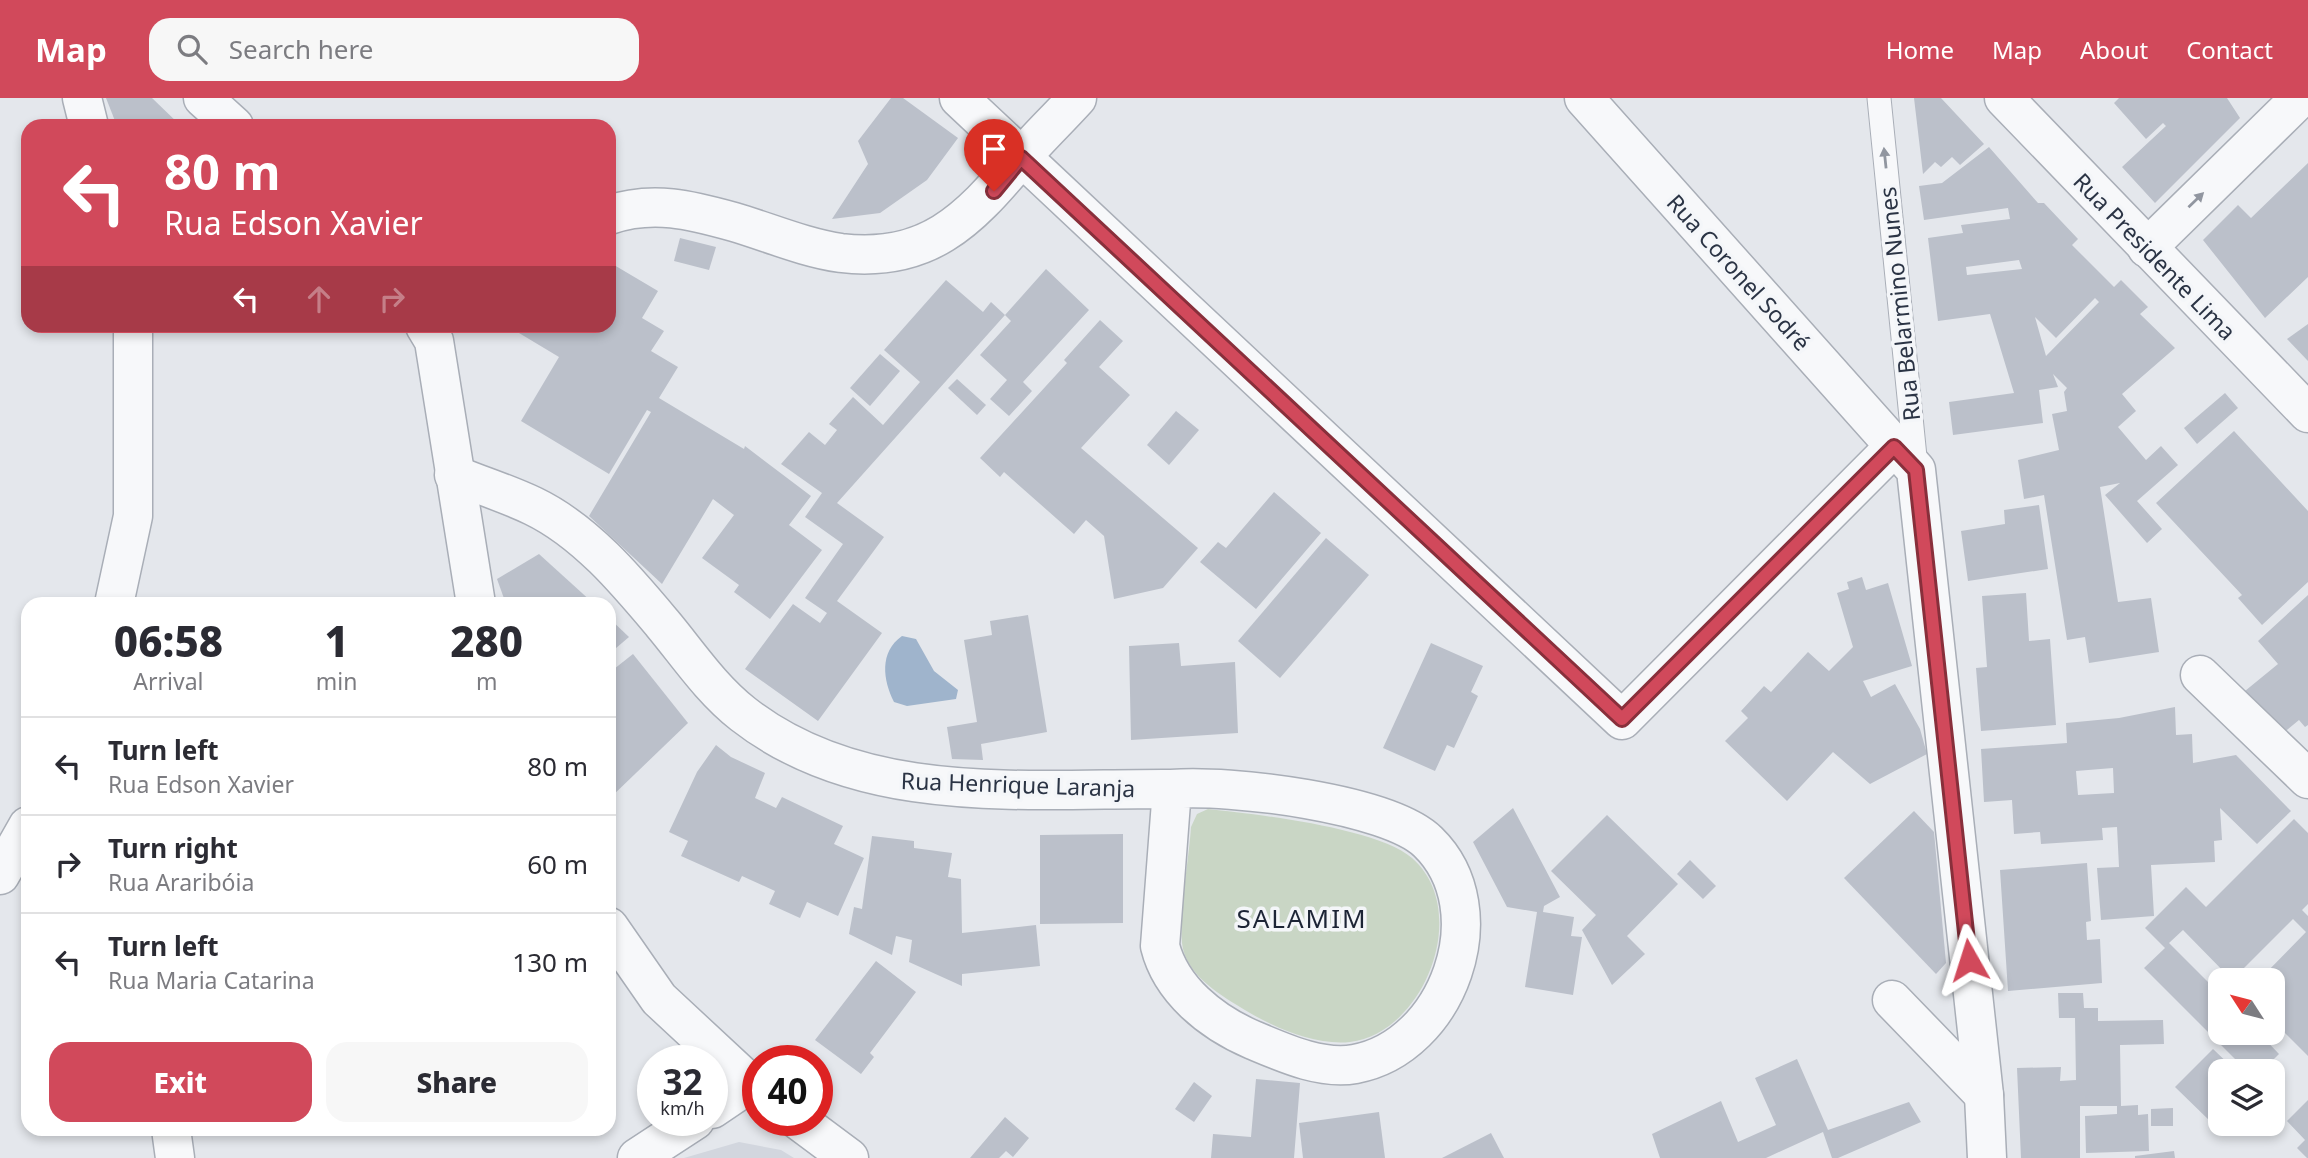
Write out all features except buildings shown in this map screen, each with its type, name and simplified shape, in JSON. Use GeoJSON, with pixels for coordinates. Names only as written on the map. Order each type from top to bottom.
{"type":"FeatureCollection","features":[{"type":"Feature","properties":{"kind":"street"},"geometry":{"type":"LineString","coordinates":[[82,98],[87,119]]}},
{"type":"Feature","properties":{"kind":"street"},"geometry":{"type":"LineString","coordinates":[[203,98],[226,119]]}},
{"type":"Feature","properties":{"kind":"street"},"geometry":{"type":"LineString","coordinates":[[959,98],[1622,719],[1905,458]]}},
{"type":"Feature","properties":{"kind":"street"},"geometry":{"type":"LineString","coordinates":[[616,213],[635,208],[687,209],[838,252],[890,253],[916,247],[946,234],[963,221],[994,191],[1077,98]]}},
{"type":"Feature","properties":{"kind":"street","name":"Rua Coronel Sodré"},"geometry":{"type":"LineString","coordinates":[[1584,98],[1905,458]]}},
{"type":"Feature","properties":{"kind":"street","name":"Rua Presidente Lima"},"geometry":{"type":"LineString","coordinates":[[2004,98],[2308,413]]}},
{"type":"Feature","properties":{"kind":"street"},"geometry":{"type":"LineString","coordinates":[[2147,248],[2300,98]]}},
{"type":"Feature","properties":{"kind":"street"},"geometry":{"type":"LineString","coordinates":[[116,597],[133,516],[133,333]]}},
{"type":"Feature","properties":{"kind":"street"},"geometry":{"type":"LineString","coordinates":[[437,333],[454,475],[475,597]]}},
{"type":"Feature","properties":{"kind":"street","name":"Rua Belarmino Nunes"},"geometry":{"type":"LineString","coordinates":[[1905,458],[1984,1096],[1987,1158]]}},
{"type":"Feature","properties":{"kind":"street","name":"Rua Henrique Laranja"},"geometry":{"type":"LineString","coordinates":[[454,475],[533,506],[577,534],[619,575],[702,673],[743,714],[775,736],[844,767],[922,785],[1172,789],[1207,786],[1311,800],[1389,821],[1426,840],[1452,873],[1461,914],[1459,948],[1450,981],[1436,1008],[1416,1032],[1395,1049],[1372,1060],[1333,1065],[1287,1055],[1246,1037],[1216,1018],[1175,984],[1165,967],[1160,946],[1172,789]]}},
{"type":"Feature","properties":{"kind":"street"},"geometry":{"type":"LineString","coordinates":[[2200,675],[2308,779]]}},
{"type":"Feature","properties":{"kind":"street"},"geometry":{"type":"LineString","coordinates":[[0,875],[21,838]]}},
{"type":"Feature","properties":{"kind":"street"},"geometry":{"type":"LineString","coordinates":[[616,937],[659,999],[742,1077]]}},
{"type":"Feature","properties":{"kind":"street"},"geometry":{"type":"LineString","coordinates":[[1892,1000],[1984,1096]]}},
{"type":"Feature","properties":{"kind":"street"},"geometry":{"type":"LineString","coordinates":[[172,1136],[175,1158]]}},
{"type":"Feature","properties":{"kind":"street"},"geometry":{"type":"LineString","coordinates":[[637,1158],[671,1136]]}},
{"type":"Feature","properties":{"kind":"street"},"geometry":{"type":"LineString","coordinates":[[819,1136],[849,1158]]}},
{"type":"Feature","properties":{"kind":"lane","name":"Rua Belarmino Nunes"},"geometry":{"type":"LineString","coordinates":[[1879,98],[1905,458]]}},
{"type":"Feature","properties":{"kind":"shaded area"},"geometry":{"type":"Polygon","coordinates":[[[739,1142],[781,1150],[794,1158],[684,1158],[739,1142]]]}},
{"type":"Feature","properties":{"kind":"green space"},"geometry":{"type":"Polygon","coordinates":[[[1208,809],[1284,819],[1345,831],[1395,847],[1412,858],[1430,880],[1438,907],[1439,937],[1432,966],[1418,994],[1400,1017],[1377,1034],[1350,1042],[1307,1038],[1252,1014],[1212,989],[1196,973],[1184,954],[1181,931],[1183,902],[1191,827],[1197,814],[1208,809]]]}},
{"type":"Feature","properties":{"kind":"water"},"geometry":{"type":"Polygon","coordinates":[[[902,636],[916,639],[934,671],[958,690],[956,699],[907,706],[894,702],[887,685],[886,658],[902,636]]]}},
{"type":"Feature","properties":{"kind":"district","name":"SALAMIM"},"geometry":{"type":"Point","coordinates":[1302,918]}},
{"type":"Feature","properties":{"kind":"route"},"geometry":{"type":"LineString","coordinates":[[994,191],[1021,158],[1622,719],[1894,447],[1916,470],[1969,960]]}}]}
